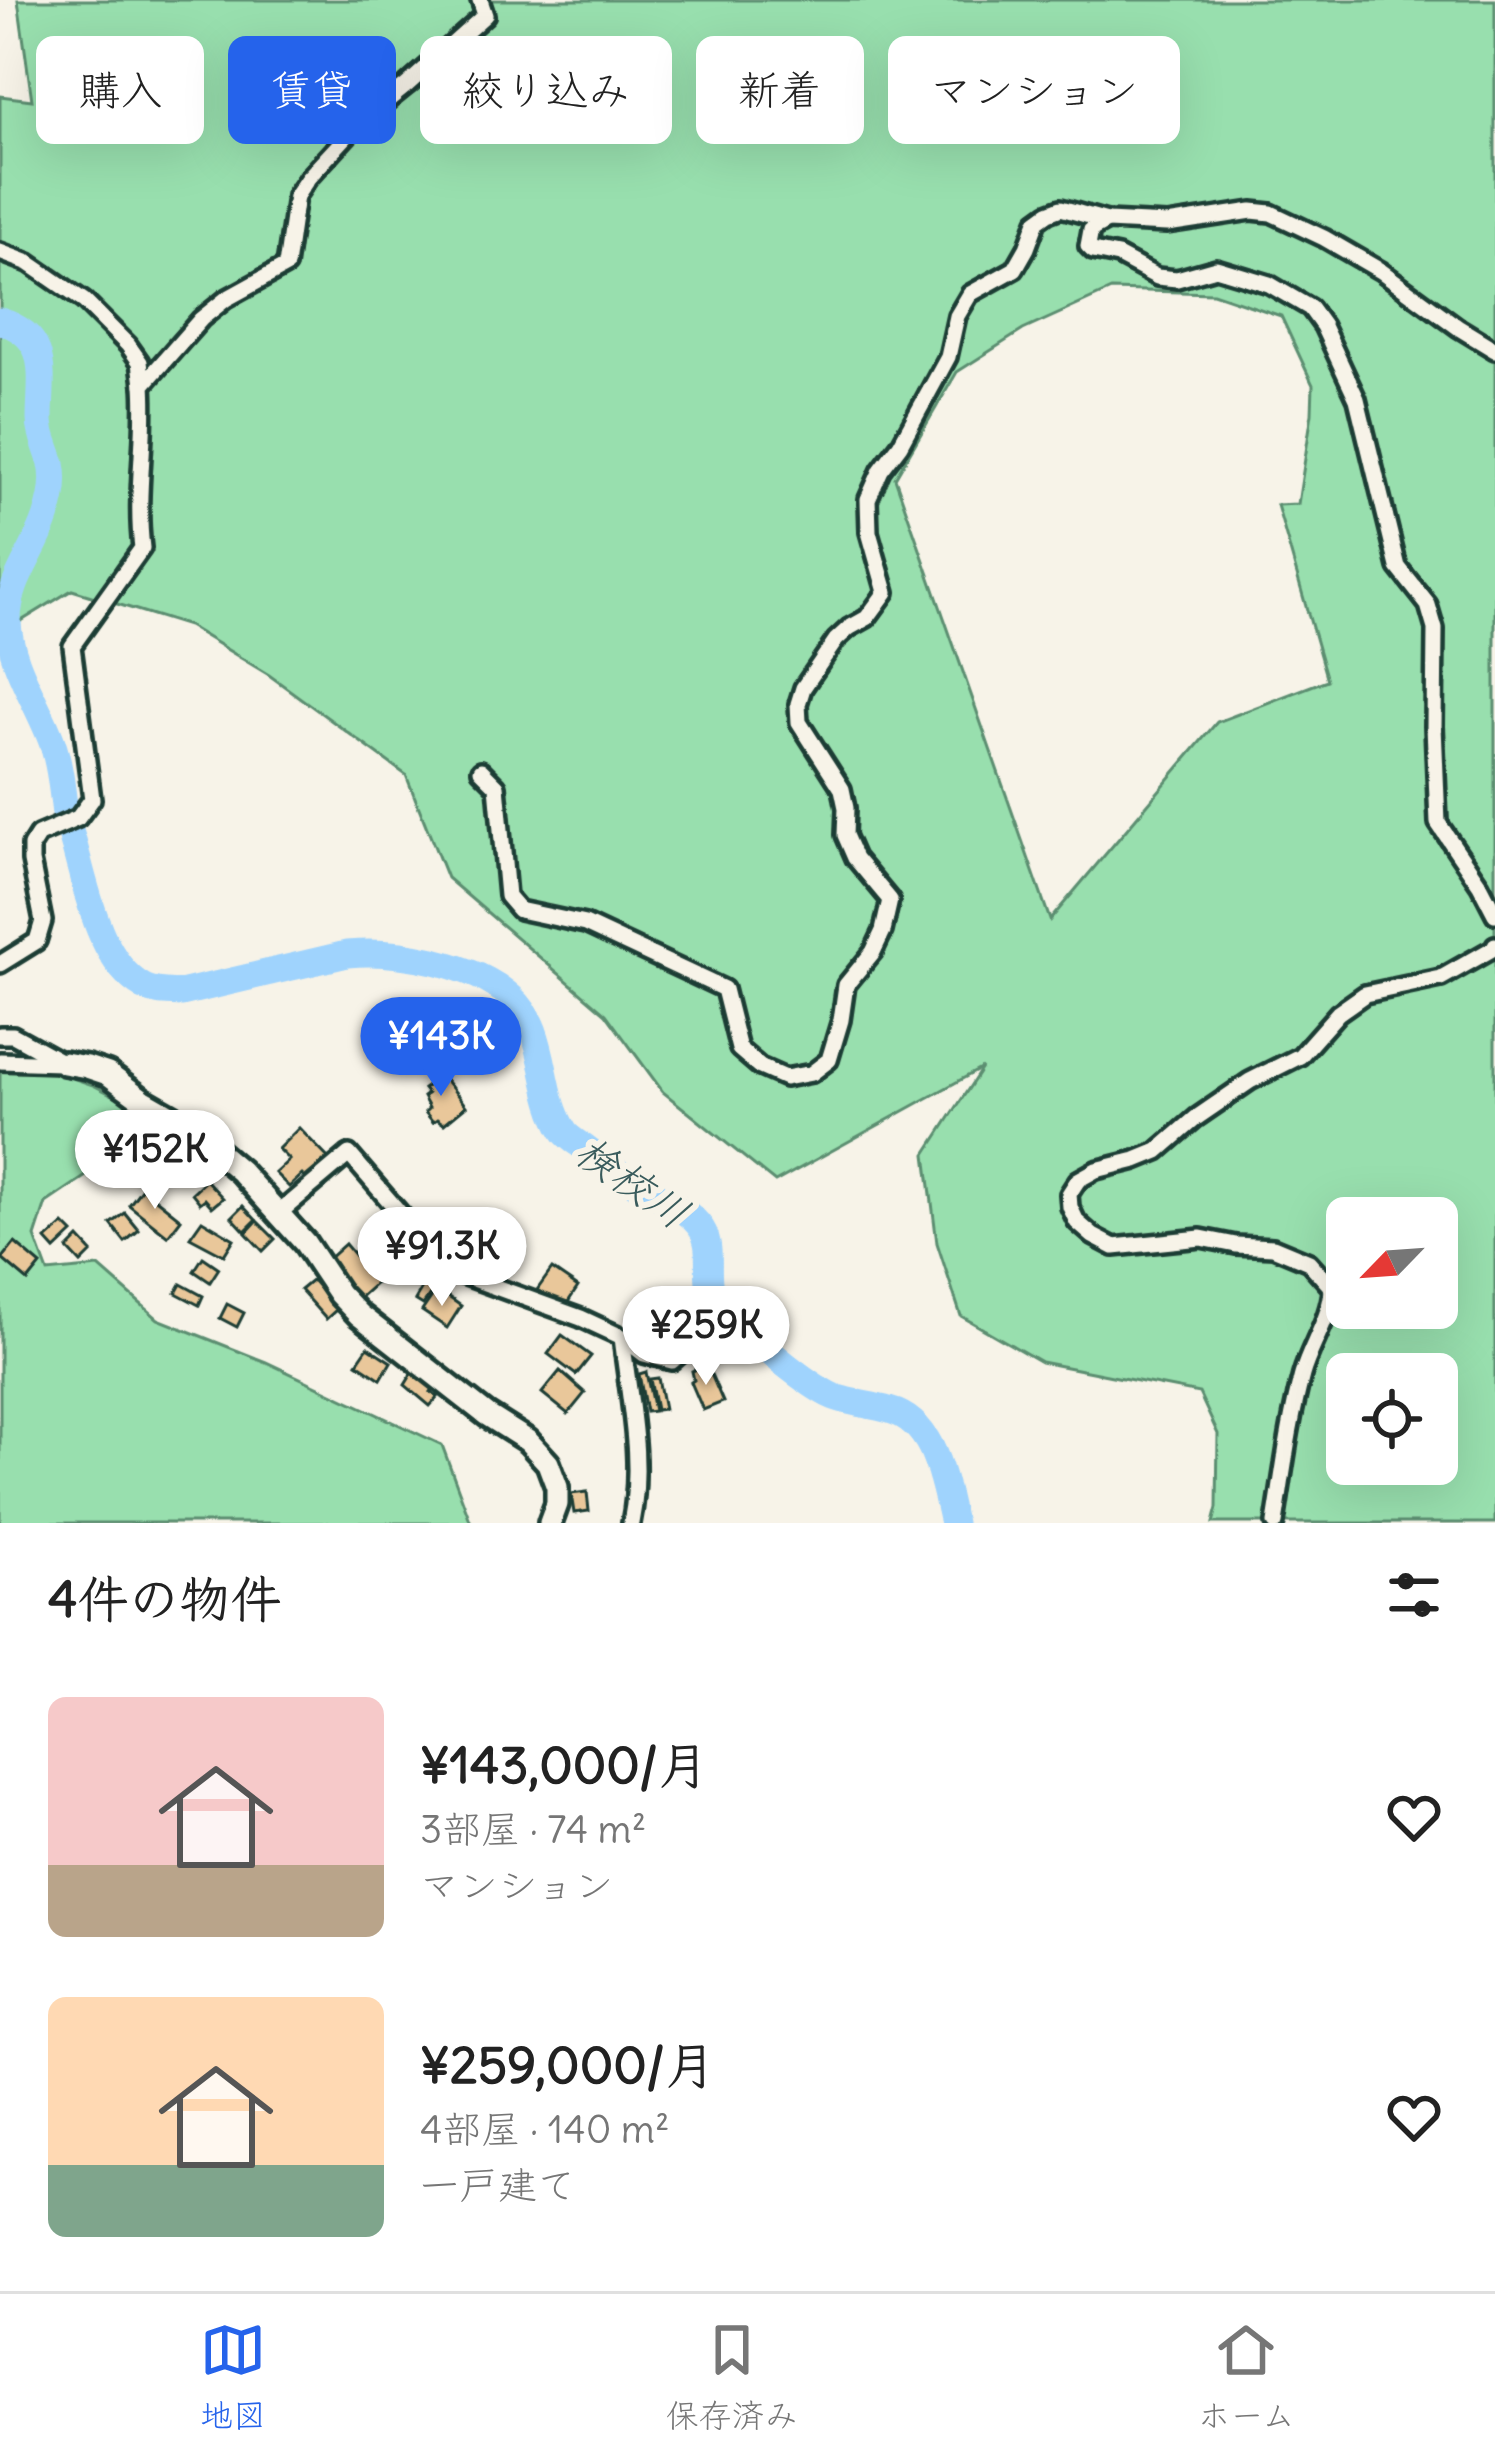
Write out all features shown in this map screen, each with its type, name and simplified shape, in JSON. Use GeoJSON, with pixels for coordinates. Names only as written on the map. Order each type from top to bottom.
{"type":"FeatureCollection","features":[{"type":"Feature","properties":{"kind":"street"},"geometry":{"type":"LineString","coordinates":[[143,385],[201,319],[226,299],[286,266],[296,196],[308,178],[355,127],[485,15],[480,0]]}},
{"type":"Feature","properties":{"kind":"street"},"geometry":{"type":"LineString","coordinates":[[481,770],[497,786],[507,896],[519,910],[585,924],[724,989],[739,1048],[760,1067],[785,1078],[812,1073],[829,1060],[846,986],[884,931],[890,900],[855,858],[845,835],[842,788],[799,722],[798,704],[803,688],[836,640],[867,618],[886,592],[869,532],[868,499],[948,357],[957,316],[970,294],[1015,269],[1037,221],[1061,208],[1107,220],[1167,224],[1252,211],[1271,213],[1381,271],[1495,350]]}},
{"type":"Feature","properties":{"kind":"street"},"geometry":{"type":"LineString","coordinates":[[1107,220],[1091,230],[1088,246],[1093,251],[1118,256],[1156,277],[1177,279],[1216,268],[1269,284],[1310,308],[1323,326],[1357,399],[1398,567],[1428,604],[1435,628],[1438,823],[1495,914]]}},
{"type":"Feature","properties":{"kind":"street"},"geometry":{"type":"LineString","coordinates":[[0,252],[29,263],[84,301],[128,345],[140,362],[145,411],[139,519],[142,548],[72,646],[92,799],[78,818],[38,835],[31,846],[43,921],[37,941],[0,964]]}},
{"type":"Feature","properties":{"kind":"street"},"geometry":{"type":"LineString","coordinates":[[1275,1523],[1300,1380],[1331,1304],[1332,1288],[1310,1262],[1273,1247],[1201,1238],[1114,1247],[1077,1222],[1069,1194],[1078,1180],[1096,1170],[1158,1150],[1250,1081],[1300,1056],[1338,1013],[1366,994],[1441,978],[1495,945]]}},
{"type":"Feature","properties":{"kind":"street"},"geometry":{"type":"LineString","coordinates":[[0,1035],[13,1035],[64,1064]]}},
{"type":"Feature","properties":{"kind":"street"},"geometry":{"type":"LineString","coordinates":[[0,1060],[88,1066],[183,1123],[240,1171],[304,1243],[359,1316],[541,1454],[557,1487],[550,1523]]}},
{"type":"Feature","properties":{"kind":"street"},"geometry":{"type":"LineString","coordinates":[[278,1214],[349,1154],[448,1270],[581,1318],[622,1337],[644,1354],[672,1361],[704,1333]]}},
{"type":"Feature","properties":{"kind":"street"},"geometry":{"type":"LineString","coordinates":[[622,1337],[635,1430],[637,1496],[631,1523]]}},
{"type":"Feature","properties":{"kind":"green space"},"geometry":{"type":"Polygon","coordinates":[[[18,0],[1495,0],[1495,1523],[1213,1523],[1218,1434],[1199,1393],[1041,1362],[961,1316],[937,1243],[926,1154],[982,1068],[775,1182],[663,1092],[606,1014],[447,878],[406,775],[269,675],[188,626],[72,590],[0,634],[0,96],[32,100],[18,0]],[[1111,290],[1023,330],[957,372],[895,478],[1050,920],[1217,722],[1327,680],[1277,505],[1298,504],[1313,385],[1281,316],[1213,293],[1111,290]]]}},
{"type":"Feature","properties":{"kind":"green space"},"geometry":{"type":"Polygon","coordinates":[[[0,1068],[58,1073],[144,1111],[95,1170],[46,1203],[35,1237],[48,1272],[99,1267],[158,1319],[266,1362],[442,1445],[471,1523],[0,1523],[0,1068]]]}},
{"type":"Feature","properties":{"kind":"building"},"geometry":{"type":"Polygon","coordinates":[[[432,1072],[437,1077],[441,1074],[466,1106],[444,1124],[437,1119],[433,1122],[425,1112],[429,1108],[423,1089],[430,1084],[425,1078],[432,1072]]]}},
{"type":"Feature","properties":{"kind":"building"},"geometry":{"type":"Polygon","coordinates":[[[299,1128],[331,1161],[309,1182],[302,1175],[289,1187],[275,1173],[289,1160],[278,1149],[299,1128]]]}},
{"type":"Feature","properties":{"kind":"building"},"geometry":{"type":"Polygon","coordinates":[[[206,1180],[223,1198],[212,1207],[205,1199],[200,1203],[192,1193],[206,1180]]]}},
{"type":"Feature","properties":{"kind":"building"},"geometry":{"type":"Polygon","coordinates":[[[142,1188],[181,1219],[168,1236],[129,1205],[142,1188]]]}},
{"type":"Feature","properties":{"kind":"building"},"geometry":{"type":"Polygon","coordinates":[[[243,1206],[256,1220],[245,1231],[232,1217],[243,1206]]]}},
{"type":"Feature","properties":{"kind":"building"},"geometry":{"type":"Polygon","coordinates":[[[125,1213],[139,1230],[125,1242],[111,1224],[125,1213]]]}},
{"type":"Feature","properties":{"kind":"building"},"geometry":{"type":"Polygon","coordinates":[[[202,1220],[234,1239],[224,1255],[190,1237],[202,1220]]]}},
{"type":"Feature","properties":{"kind":"building"},"geometry":{"type":"Polygon","coordinates":[[[257,1221],[275,1239],[263,1251],[246,1233],[257,1221]]]}},
{"type":"Feature","properties":{"kind":"building"},"geometry":{"type":"Polygon","coordinates":[[[64,1224],[73,1233],[55,1250],[46,1240],[64,1224]]]}},
{"type":"Feature","properties":{"kind":"building"},"geometry":{"type":"Polygon","coordinates":[[[79,1238],[92,1252],[81,1263],[68,1249],[79,1238]]]}},
{"type":"Feature","properties":{"kind":"building"},"geometry":{"type":"Polygon","coordinates":[[[15,1243],[41,1265],[28,1281],[2,1259],[15,1243]]]}},
{"type":"Feature","properties":{"kind":"building"},"geometry":{"type":"Polygon","coordinates":[[[345,1244],[377,1282],[358,1299],[326,1261],[345,1244]]]}},
{"type":"Feature","properties":{"kind":"building"},"geometry":{"type":"Polygon","coordinates":[[[203,1257],[219,1268],[210,1282],[194,1271],[203,1257]]]}},
{"type":"Feature","properties":{"kind":"building"},"geometry":{"type":"Polygon","coordinates":[[[552,1269],[578,1287],[564,1308],[537,1290],[552,1269]]]}},
{"type":"Feature","properties":{"kind":"building"},"geometry":{"type":"Polygon","coordinates":[[[431,1273],[440,1280],[423,1305],[415,1300],[431,1273]]]}},
{"type":"Feature","properties":{"kind":"building"},"geometry":{"type":"Polygon","coordinates":[[[312,1280],[337,1309],[326,1319],[300,1290],[312,1280]]]}},
{"type":"Feature","properties":{"kind":"building"},"geometry":{"type":"Polygon","coordinates":[[[181,1284],[203,1296],[199,1305],[176,1293],[181,1284]]]}},
{"type":"Feature","properties":{"kind":"building"},"geometry":{"type":"Polygon","coordinates":[[[437,1289],[461,1306],[447,1328],[422,1311],[437,1289]]]}},
{"type":"Feature","properties":{"kind":"building"},"geometry":{"type":"Polygon","coordinates":[[[227,1304],[244,1313],[237,1327],[220,1318],[227,1304]]]}},
{"type":"Feature","properties":{"kind":"building"},"geometry":{"type":"Polygon","coordinates":[[[562,1335],[591,1356],[576,1375],[548,1354],[562,1335]]]}},
{"type":"Feature","properties":{"kind":"building"},"geometry":{"type":"Polygon","coordinates":[[[368,1347],[391,1362],[381,1379],[357,1363],[368,1347]]]}},
{"type":"Feature","properties":{"kind":"building"},"geometry":{"type":"Polygon","coordinates":[[[707,1365],[723,1402],[703,1410],[691,1382],[692,1371],[707,1365]]]}},
{"type":"Feature","properties":{"kind":"building"},"geometry":{"type":"Polygon","coordinates":[[[416,1367],[436,1385],[431,1392],[438,1397],[430,1406],[405,1385],[416,1367]]]}},
{"type":"Feature","properties":{"kind":"building"},"geometry":{"type":"Polygon","coordinates":[[[560,1371],[585,1393],[568,1414],[542,1393],[560,1371]]]}},
{"type":"Feature","properties":{"kind":"building"},"geometry":{"type":"Polygon","coordinates":[[[646,1372],[654,1411],[646,1412],[639,1374],[646,1372]]]}},
{"type":"Feature","properties":{"kind":"building"},"geometry":{"type":"Polygon","coordinates":[[[658,1378],[664,1409],[656,1410],[650,1379],[658,1378]]]}},
{"type":"Feature","properties":{"kind":"building"},"geometry":{"type":"Polygon","coordinates":[[[587,1492],[589,1511],[574,1513],[571,1494],[587,1492]]]}},
{"type":"Feature","properties":{"kind":"waterway","name":"検校川"},"geometry":{"type":"LineString","coordinates":[[0,321],[28,337],[40,360],[40,426],[52,464],[53,491],[41,531],[12,593],[8,621],[19,667],[55,751],[65,814]]}},
{"type":"Feature","properties":{"kind":"waterway","name":"検校川"},"geometry":{"type":"LineString","coordinates":[[69,828],[103,937],[127,974],[149,989],[181,993],[367,953],[410,956],[455,967],[511,997],[532,1026],[550,1097],[566,1134],[698,1224],[707,1244],[714,1299],[772,1354],[828,1394],[889,1410],[917,1427],[935,1456],[953,1523]]}}]}
